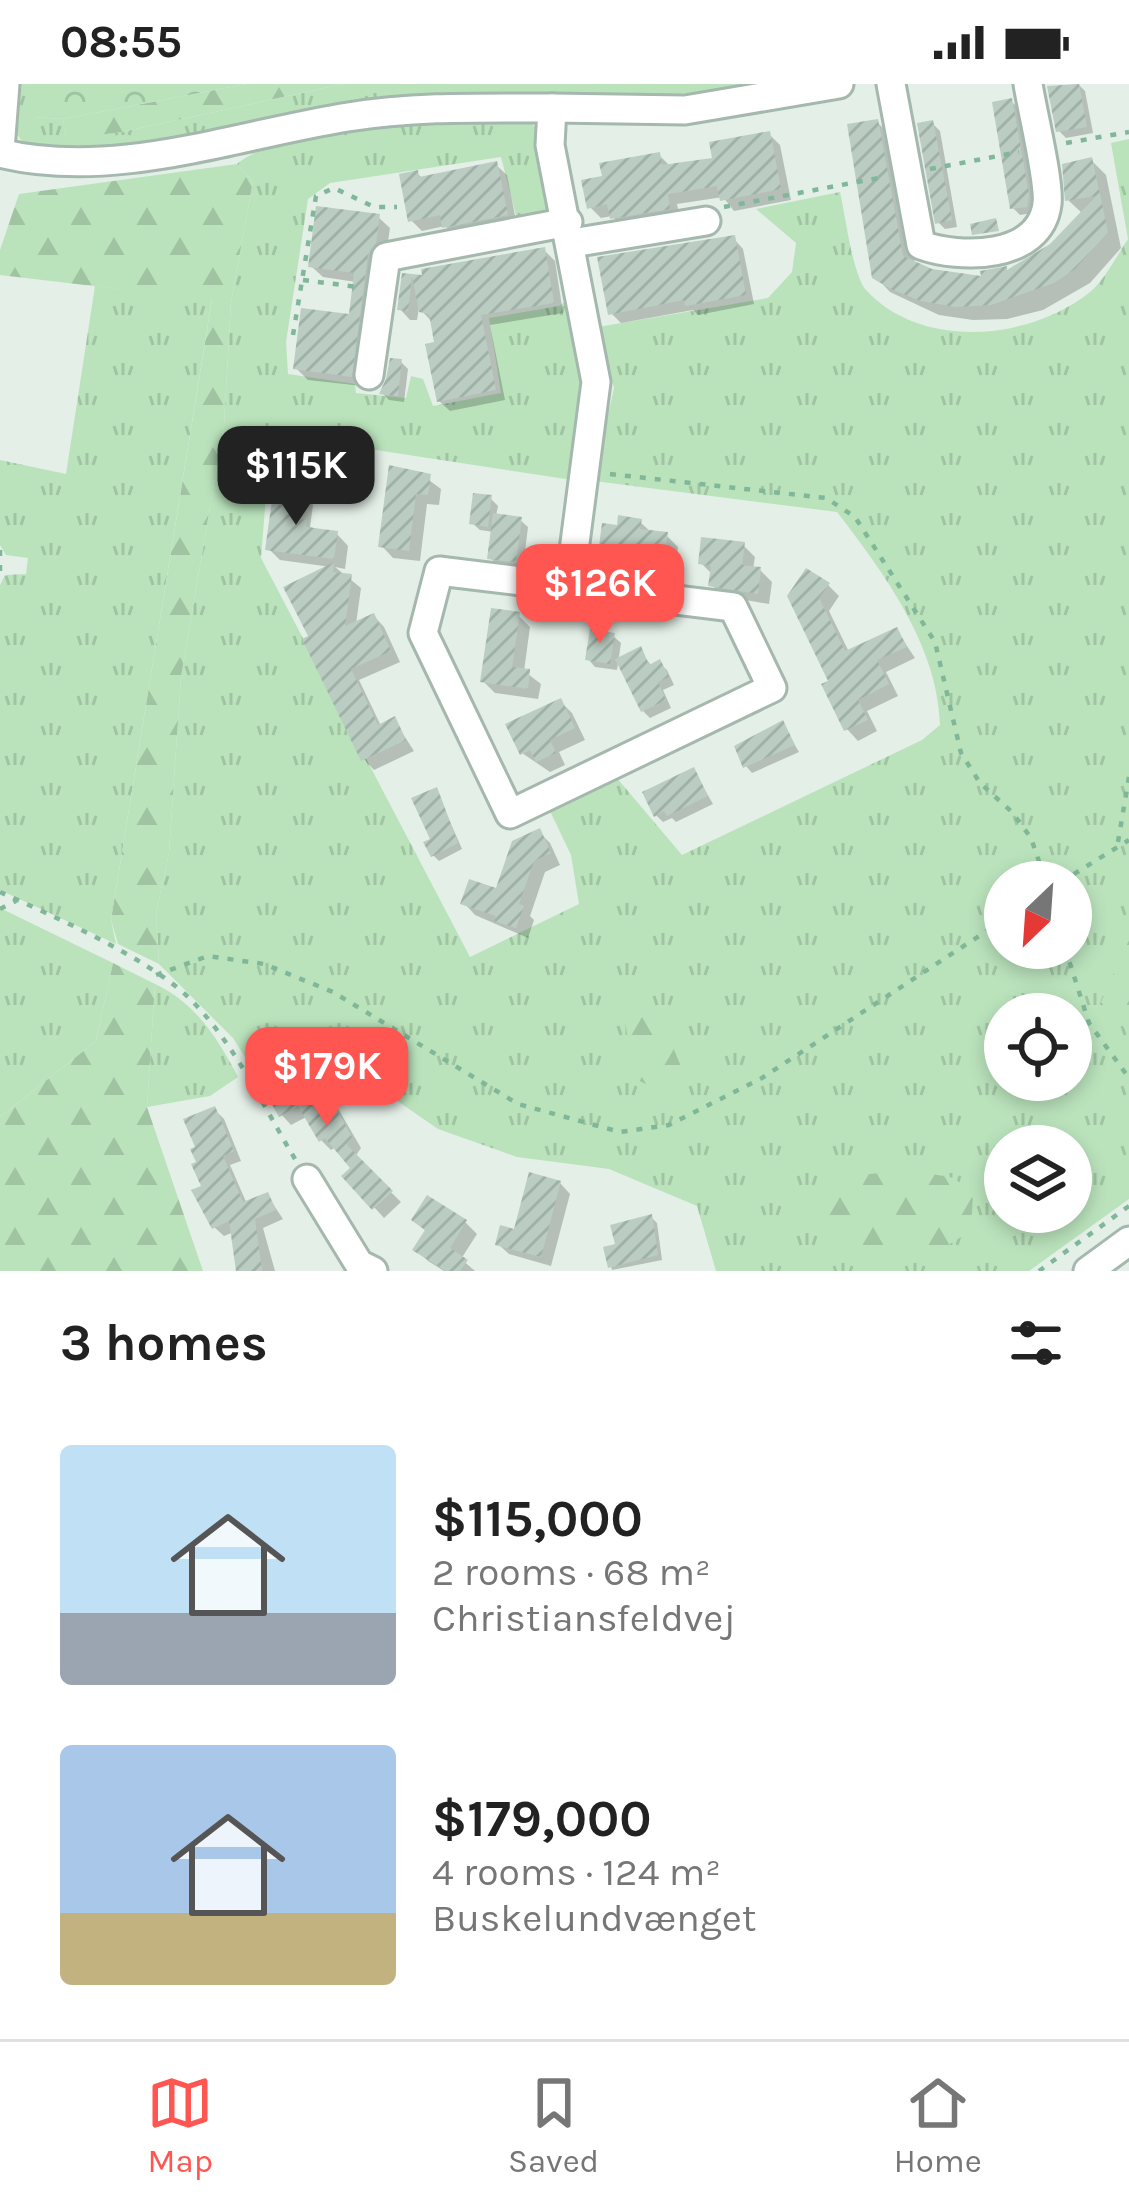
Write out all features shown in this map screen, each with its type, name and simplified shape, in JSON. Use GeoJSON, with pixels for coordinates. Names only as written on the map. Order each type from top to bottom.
{"type":"FeatureCollection","features":[{"type":"Feature","properties":{"kind":"street"},"geometry":{"type":"LineString","coordinates":[[5,84],[0,151],[36,162],[100,162],[351,116],[431,107],[686,110],[839,84]]}},
{"type":"Feature","properties":{"kind":"street"},"geometry":{"type":"LineString","coordinates":[[891,84],[921,245],[962,255],[1011,247],[1034,231],[1048,206],[1028,84]]}},
{"type":"Feature","properties":{"kind":"street"},"geometry":{"type":"LineString","coordinates":[[552,108],[550,146],[596,382],[568,589]]}},
{"type":"Feature","properties":{"kind":"street"},"geometry":{"type":"LineString","coordinates":[[369,375],[386,257],[706,221]]}},
{"type":"Feature","properties":{"kind":"street"},"geometry":{"type":"LineString","coordinates":[[439,571],[568,589],[733,608],[772,688],[510,814],[423,632],[439,571]]}},
{"type":"Feature","properties":{"kind":"street"},"geometry":{"type":"LineString","coordinates":[[307,1179],[364,1269]]}},
{"type":"Feature","properties":{"kind":"street"},"geometry":{"type":"LineString","coordinates":[[1088,1271],[1129,1241]]}},
{"type":"Feature","properties":{"kind":"path"},"geometry":{"type":"LineString","coordinates":[[292,335],[316,196],[334,188],[374,207],[397,207]]}},
{"type":"Feature","properties":{"kind":"path"},"geometry":{"type":"LineString","coordinates":[[301,280],[381,290]]}},
{"type":"Feature","properties":{"kind":"path"},"geometry":{"type":"LineString","coordinates":[[585,471],[826,498],[855,517],[935,642],[961,753],[980,783],[1012,812],[1031,838],[1039,861]]}},
{"type":"Feature","properties":{"kind":"path"},"geometry":{"type":"LineString","coordinates":[[0,550],[0,578]]}},
{"type":"Feature","properties":{"kind":"path"},"geometry":{"type":"LineString","coordinates":[[1118,844],[1129,777]]}},
{"type":"Feature","properties":{"kind":"path"},"geometry":{"type":"LineString","coordinates":[[1092,861],[1129,840]]}},
{"type":"Feature","properties":{"kind":"path"},"geometry":{"type":"LineString","coordinates":[[0,892],[185,994],[223,1038],[307,1179]]}},
{"type":"Feature","properties":{"kind":"path"},"geometry":{"type":"LineString","coordinates":[[0,909],[17,900]]}},
{"type":"Feature","properties":{"kind":"path"},"geometry":{"type":"LineString","coordinates":[[156,975],[208,956],[264,964],[333,992],[518,1104],[620,1132],[670,1126],[762,1078],[984,933]]}},
{"type":"Feature","properties":{"kind":"path"},"geometry":{"type":"LineString","coordinates":[[1072,969],[1089,1023],[1129,1078]]}},
{"type":"Feature","properties":{"kind":"path"},"geometry":{"type":"LineString","coordinates":[[1039,1271],[1129,1206]]}},
{"type":"Feature","properties":{"kind":"green space"},"geometry":{"type":"Polygon","coordinates":[[[16,84],[34,84],[34,117],[63,119],[66,138],[122,132],[343,84],[764,84],[628,97],[356,107],[76,153],[33,147],[18,136],[13,120],[16,84]]]}},
{"type":"Feature","properties":{"kind":"green space"},"geometry":{"type":"Polygon","coordinates":[[[34,84],[246,84],[63,119],[33,117],[34,84]]]}},
{"type":"Feature","properties":{"kind":"green space"},"geometry":{"type":"Polygon","coordinates":[[[246,84],[343,84],[122,132],[66,139],[63,119],[246,84]]]}},
{"type":"Feature","properties":{"kind":"green space"},"geometry":{"type":"Polygon","coordinates":[[[528,120],[539,131],[549,208],[545,220],[517,219],[501,157],[330,183],[308,199],[286,342],[288,374],[355,384],[356,393],[406,398],[411,376],[423,379],[433,406],[501,393],[489,318],[559,306],[570,298],[585,386],[572,480],[271,434],[261,558],[470,957],[579,904],[571,855],[549,809],[616,777],[682,855],[922,740],[940,725],[930,667],[919,639],[890,585],[837,512],[594,481],[614,388],[598,327],[768,298],[792,272],[796,243],[756,209],[840,192],[861,283],[889,310],[946,330],[1008,329],[1038,321],[1090,292],[1128,239],[1111,143],[1129,139],[1129,1199],[1092,1226],[1092,1125],[984,1125],[984,1233],[1082,1233],[1029,1271],[716,1271],[697,1206],[609,1169],[517,1157],[438,1129],[370,1082],[323,1039],[256,1075],[233,1038],[159,964],[156,913],[169,853],[181,677],[224,425],[231,302],[253,181],[237,164],[294,139],[419,124],[528,120]]]}},
{"type":"Feature","properties":{"kind":"green space"},"geometry":{"type":"Polygon","coordinates":[[[237,164],[253,181],[231,302],[224,425],[181,677],[169,853],[156,913],[159,964],[118,944],[111,920],[212,300],[0,275],[0,250],[19,194],[237,164]]]}},
{"type":"Feature","properties":{"kind":"green space"},"geometry":{"type":"Polygon","coordinates":[[[95,286],[212,299],[111,920],[116,944],[0,890],[0,585],[5,575],[26,574],[28,558],[6,555],[0,545],[0,460],[66,474],[95,286]]]}},
{"type":"Feature","properties":{"kind":"green space"},"geometry":{"type":"Polygon","coordinates":[[[0,908],[113,963],[96,1041],[0,1117],[0,908]]]}},
{"type":"Feature","properties":{"kind":"green space"},"geometry":{"type":"Polygon","coordinates":[[[1129,939],[1129,1033],[1101,1002],[1129,939]]]}},
{"type":"Feature","properties":{"kind":"green space"},"geometry":{"type":"Polygon","coordinates":[[[113,963],[155,984],[147,1107],[203,1271],[0,1271],[0,1117],[96,1041],[113,963]]]}},
{"type":"Feature","properties":{"kind":"green space"},"geometry":{"type":"Polygon","coordinates":[[[155,984],[194,1012],[238,1077],[210,1096],[147,1107],[155,984]]]}},
{"type":"Feature","properties":{"kind":"green space"},"geometry":{"type":"Polygon","coordinates":[[[629,987],[652,998],[683,1071],[682,1088],[663,1093],[634,1078],[623,1008],[613,991],[629,987]]]}},
{"type":"Feature","properties":{"kind":"green space"},"geometry":{"type":"Polygon","coordinates":[[[921,1172],[954,1178],[973,1194],[971,1231],[935,1253],[859,1256],[834,1238],[824,1215],[852,1180],[874,1173],[921,1172]]]}},
{"type":"Feature","properties":{"kind":"building"},"geometry":{"type":"Polygon","coordinates":[[[1079,84],[1087,127],[1056,132],[1047,86],[1079,84]]]}},
{"type":"Feature","properties":{"kind":"building"},"geometry":{"type":"Polygon","coordinates":[[[1012,98],[1029,195],[1027,207],[1010,209],[992,102],[1012,98]]]}},
{"type":"Feature","properties":{"kind":"building"},"geometry":{"type":"Polygon","coordinates":[[[878,119],[903,256],[932,269],[981,276],[980,271],[1007,266],[1007,270],[1050,244],[1096,196],[1065,201],[1062,164],[1092,157],[1108,232],[1075,269],[1054,283],[991,305],[956,307],[891,289],[872,278],[847,124],[878,119]]]}},
{"type":"Feature","properties":{"kind":"building"},"geometry":{"type":"Polygon","coordinates":[[[933,120],[952,220],[935,224],[917,123],[933,120]]]}},
{"type":"Feature","properties":{"kind":"building"},"geometry":{"type":"Polygon","coordinates":[[[770,131],[781,189],[720,201],[717,186],[668,194],[670,209],[610,219],[607,204],[587,209],[581,180],[602,176],[599,163],[660,152],[662,165],[712,158],[709,142],[770,131]]]}},
{"type":"Feature","properties":{"kind":"building"},"geometry":{"type":"Polygon","coordinates":[[[497,161],[508,215],[442,228],[440,215],[408,222],[399,174],[418,170],[419,177],[497,161]]]}},
{"type":"Feature","properties":{"kind":"building"},"geometry":{"type":"Polygon","coordinates":[[[316,206],[380,214],[376,243],[368,254],[352,377],[293,369],[301,308],[349,314],[354,273],[308,267],[316,206]]]}},
{"type":"Feature","properties":{"kind":"building"},"geometry":{"type":"Polygon","coordinates":[[[996,218],[999,231],[972,235],[970,224],[996,218]]]}},
{"type":"Feature","properties":{"kind":"building"},"geometry":{"type":"Polygon","coordinates":[[[735,235],[746,295],[685,306],[684,300],[608,315],[597,257],[735,235]]]}},
{"type":"Feature","properties":{"kind":"building"},"geometry":{"type":"Polygon","coordinates":[[[545,247],[554,303],[481,315],[496,390],[437,402],[425,344],[434,342],[429,314],[419,312],[412,275],[408,311],[397,310],[402,273],[422,275],[421,269],[545,247]]]}},
{"type":"Feature","properties":{"kind":"building"},"geometry":{"type":"Polygon","coordinates":[[[390,358],[402,359],[398,396],[379,394],[390,358]]]}},
{"type":"Feature","properties":{"kind":"building"},"geometry":{"type":"Polygon","coordinates":[[[389,465],[431,474],[428,495],[416,494],[409,551],[378,547],[389,465]]]}},
{"type":"Feature","properties":{"kind":"building"},"geometry":{"type":"Polygon","coordinates":[[[274,486],[303,490],[299,519],[307,520],[306,527],[338,531],[334,559],[265,550],[274,486]]]}},
{"type":"Feature","properties":{"kind":"building"},"geometry":{"type":"Polygon","coordinates":[[[473,493],[492,495],[488,527],[469,524],[473,493]]]}},
{"type":"Feature","properties":{"kind":"building"},"geometry":{"type":"Polygon","coordinates":[[[493,513],[522,517],[516,562],[487,559],[493,513]]]}},
{"type":"Feature","properties":{"kind":"building"},"geometry":{"type":"Polygon","coordinates":[[[618,515],[642,519],[640,529],[668,532],[661,580],[638,577],[640,560],[598,554],[602,523],[617,525],[618,515]]]}},
{"type":"Feature","properties":{"kind":"building"},"geometry":{"type":"Polygon","coordinates":[[[701,537],[745,542],[742,565],[761,567],[758,594],[708,586],[711,566],[698,564],[701,537]]]}},
{"type":"Feature","properties":{"kind":"building"},"geometry":{"type":"Polygon","coordinates":[[[334,562],[333,572],[352,574],[345,626],[374,613],[391,651],[351,669],[378,725],[395,716],[406,740],[361,761],[302,639],[308,636],[283,587],[334,562]]]}},
{"type":"Feature","properties":{"kind":"building"},"geometry":{"type":"Polygon","coordinates":[[[806,568],[830,583],[819,598],[845,651],[897,627],[907,647],[877,660],[889,684],[858,700],[868,720],[844,731],[821,684],[828,681],[787,596],[806,568]]]}},
{"type":"Feature","properties":{"kind":"building"},"geometry":{"type":"Polygon","coordinates":[[[491,608],[520,612],[512,667],[530,669],[528,689],[480,682],[491,608]]]}},
{"type":"Feature","properties":{"kind":"building"},"geometry":{"type":"Polygon","coordinates":[[[590,629],[615,633],[610,664],[585,660],[590,629]]]}},
{"type":"Feature","properties":{"kind":"building"},"geometry":{"type":"Polygon","coordinates":[[[641,646],[649,665],[660,659],[669,677],[658,682],[666,700],[641,712],[615,659],[641,646]]]}},
{"type":"Feature","properties":{"kind":"building"},"geometry":{"type":"Polygon","coordinates":[[[561,698],[575,728],[550,740],[556,753],[536,762],[530,750],[520,755],[505,724],[561,698]]]}},
{"type":"Feature","properties":{"kind":"building"},"geometry":{"type":"Polygon","coordinates":[[[783,720],[795,745],[743,768],[734,746],[783,720]]]}},
{"type":"Feature","properties":{"kind":"building"},"geometry":{"type":"Polygon","coordinates":[[[694,767],[708,796],[667,816],[664,811],[654,817],[642,792],[694,767]]]}},
{"type":"Feature","properties":{"kind":"building"},"geometry":{"type":"Polygon","coordinates":[[[437,787],[458,843],[431,857],[423,842],[430,839],[411,798],[437,787]]]}},
{"type":"Feature","properties":{"kind":"building"},"geometry":{"type":"Polygon","coordinates":[[[540,828],[551,853],[534,861],[516,928],[460,904],[469,879],[496,888],[512,841],[540,828]]]}},
{"type":"Feature","properties":{"kind":"building"},"geometry":{"type":"Polygon","coordinates":[[[310,1062],[352,1137],[347,1145],[393,1191],[372,1210],[341,1176],[350,1168],[325,1138],[319,1142],[298,1106],[279,1117],[265,1092],[310,1062]]]}},
{"type":"Feature","properties":{"kind":"building"},"geometry":{"type":"Polygon","coordinates":[[[215,1106],[234,1151],[223,1156],[243,1202],[268,1192],[276,1210],[255,1219],[262,1271],[236,1271],[229,1221],[212,1229],[191,1190],[201,1186],[191,1164],[196,1162],[190,1149],[195,1147],[183,1119],[215,1106]]]}},
{"type":"Feature","properties":{"kind":"building"},"geometry":{"type":"Polygon","coordinates":[[[529,1172],[561,1181],[541,1257],[495,1245],[500,1225],[514,1229],[529,1172]]]}},
{"type":"Feature","properties":{"kind":"building"},"geometry":{"type":"Polygon","coordinates":[[[427,1195],[467,1220],[450,1248],[468,1260],[460,1271],[446,1271],[412,1250],[425,1230],[411,1220],[427,1195]]]}},
{"type":"Feature","properties":{"kind":"building"},"geometry":{"type":"Polygon","coordinates":[[[652,1214],[658,1255],[608,1268],[603,1247],[615,1244],[610,1225],[652,1214]]]}}]}
